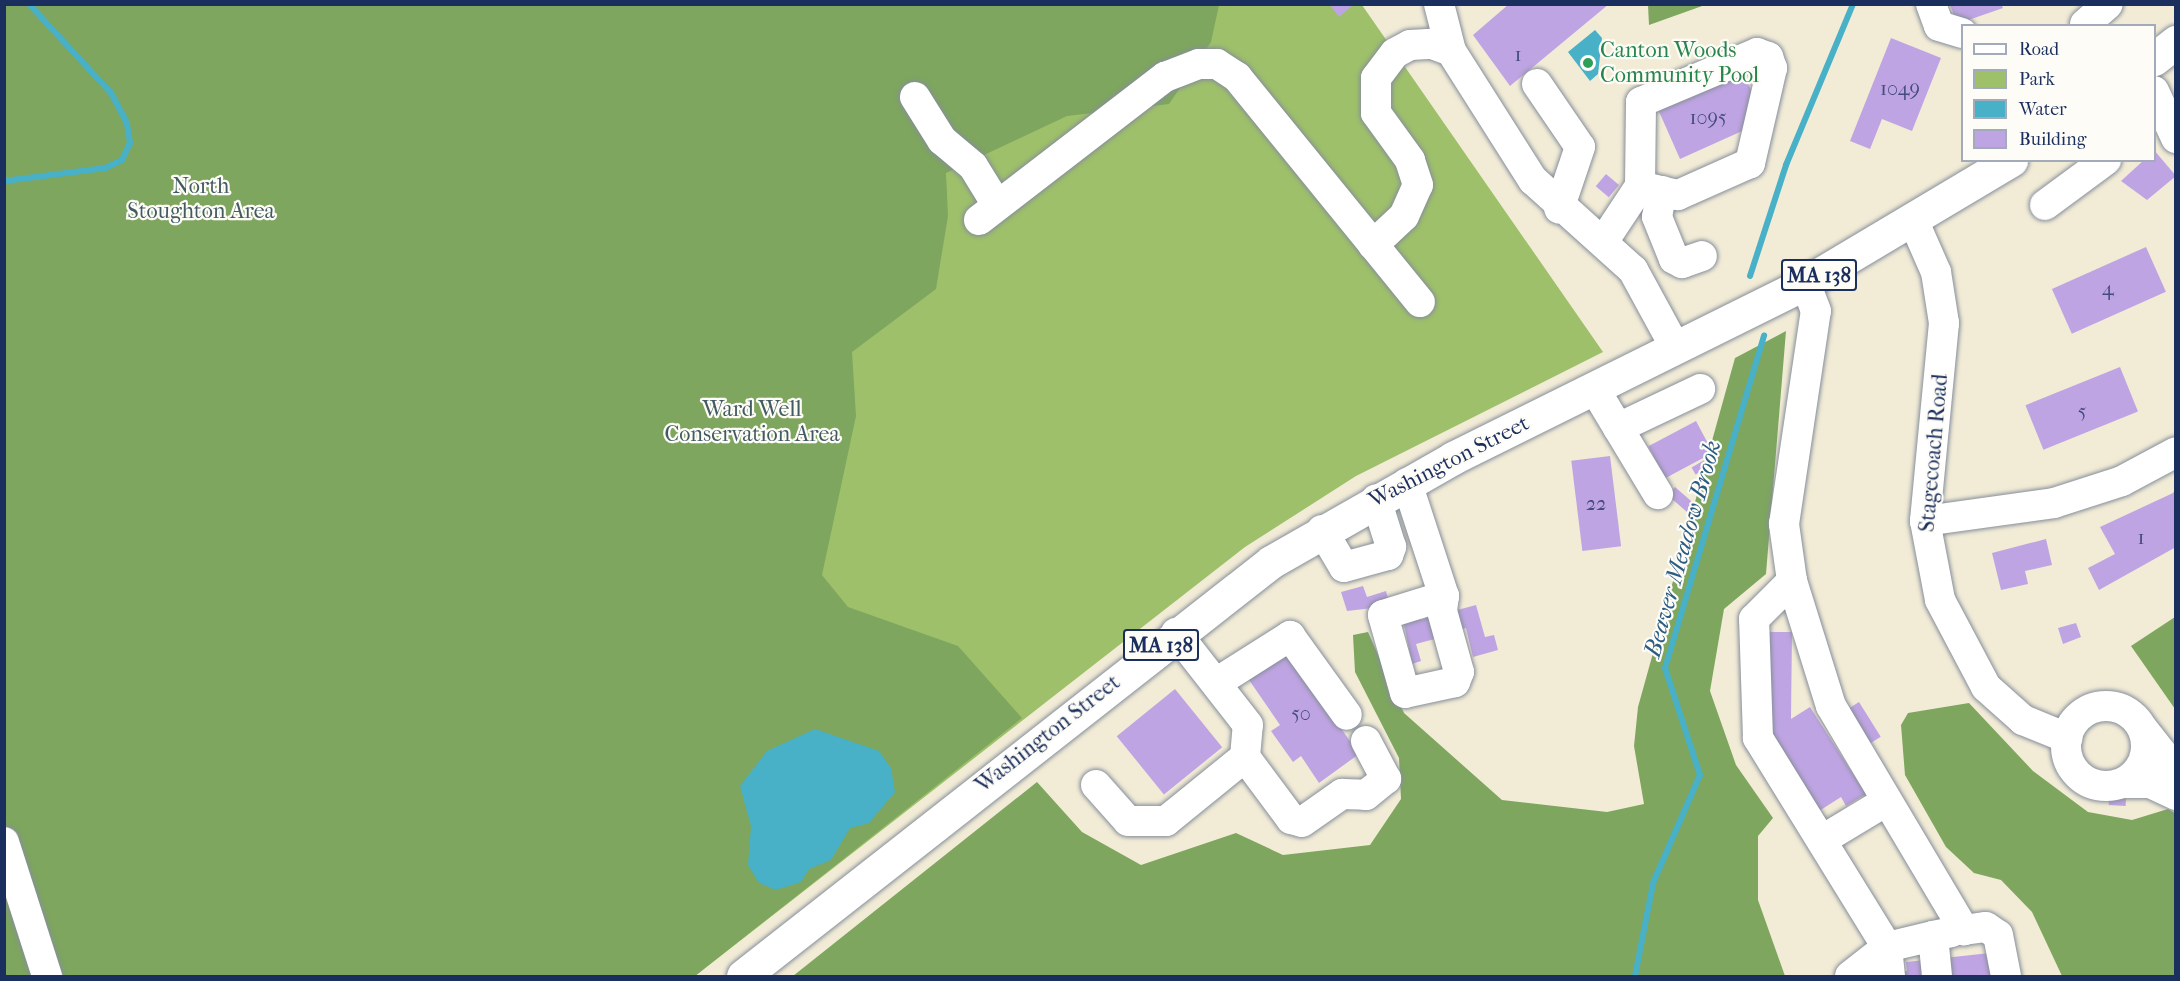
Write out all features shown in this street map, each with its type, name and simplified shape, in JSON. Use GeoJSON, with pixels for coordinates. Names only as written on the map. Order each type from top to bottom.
{"type":"FeatureCollection","features":[{"type":"Feature","properties":{"kind":"main road"},"geometry":{"type":"LineString","coordinates":[[2156,57],[2175,42]]}},
{"type":"Feature","properties":{"kind":"main road","name":"MA 138"},"geometry":{"type":"LineString","coordinates":[[1606,381],[1805,283],[1914,222],[2008,162]]}},
{"type":"Feature","properties":{"kind":"main road","name":"Washington Street"},"geometry":{"type":"LineString","coordinates":[[743,976],[1176,633],[1322,530],[1376,499],[1606,381]]}},
{"type":"Feature","properties":{"kind":"street"},"geometry":{"type":"LineString","coordinates":[[1931,4],[1939,26],[1961,33]]}},
{"type":"Feature","properties":{"kind":"street"},"geometry":{"type":"LineString","coordinates":[[2080,18],[2108,4]]}},
{"type":"Feature","properties":{"kind":"street"},"geometry":{"type":"LineString","coordinates":[[1447,8],[1451,51],[1533,180],[1559,209],[1603,242],[1633,270],[1675,347]]}},
{"type":"Feature","properties":{"kind":"street"},"geometry":{"type":"LineString","coordinates":[[1372,245],[1404,216],[1418,185],[1410,160],[1376,113],[1376,78],[1402,48],[1432,44],[1451,51]]}},
{"type":"Feature","properties":{"kind":"street"},"geometry":{"type":"LineString","coordinates":[[1651,188],[1678,195],[1750,163],[1772,68],[1768,57],[1756,54],[1641,102],[1651,188],[1658,217],[1674,259],[1682,263],[1702,256]]}},
{"type":"Feature","properties":{"kind":"street"},"geometry":{"type":"LineString","coordinates":[[915,97],[942,140],[973,166],[988,213],[1165,77],[1191,66],[1217,64],[1237,77],[1420,302]]}},
{"type":"Feature","properties":{"kind":"street"},"geometry":{"type":"LineString","coordinates":[[1537,84],[1580,147],[1559,209]]}},
{"type":"Feature","properties":{"kind":"street"},"geometry":{"type":"LineString","coordinates":[[2156,95],[2175,138]]}},
{"type":"Feature","properties":{"kind":"street"},"geometry":{"type":"LineString","coordinates":[[2044,205],[2095,163]]}},
{"type":"Feature","properties":{"kind":"street"},"geometry":{"type":"LineString","coordinates":[[1603,242],[1651,188]]}},
{"type":"Feature","properties":{"kind":"street","name":"Stagecoach Road"},"geometry":{"type":"LineString","coordinates":[[1914,222],[1936,272],[1944,322],[1925,521],[1940,600],[1974,668],[2023,720],[2067,738]]}},
{"type":"Feature","properties":{"kind":"street"},"geometry":{"type":"LineString","coordinates":[[1805,283],[1816,310],[1784,524],[1792,581],[1831,706],[1885,802],[1964,930]]}},
{"type":"Feature","properties":{"kind":"street"},"geometry":{"type":"LineString","coordinates":[[1606,381],[1618,428],[1658,494]]}},
{"type":"Feature","properties":{"kind":"street"},"geometry":{"type":"LineString","coordinates":[[1618,428],[1700,389]]}},
{"type":"Feature","properties":{"kind":"street"},"geometry":{"type":"LineString","coordinates":[[1925,521],[2054,503],[2122,481],[2175,452]]}},
{"type":"Feature","properties":{"kind":"street"},"geometry":{"type":"LineString","coordinates":[[1407,483],[1444,596]]}},
{"type":"Feature","properties":{"kind":"street"},"geometry":{"type":"LineString","coordinates":[[1322,530],[1344,567],[1388,555],[1391,547],[1376,499]]}},
{"type":"Feature","properties":{"kind":"street"},"geometry":{"type":"LineString","coordinates":[[1792,581],[1754,619],[1758,738],[1887,946],[1890,976]]}},
{"type":"Feature","properties":{"kind":"street"},"geometry":{"type":"LineString","coordinates":[[1096,785],[1128,821],[1166,821],[1245,757],[1250,730],[1176,633]]}},
{"type":"Feature","properties":{"kind":"street"},"geometry":{"type":"LineString","coordinates":[[1216,684],[1290,636],[1347,715]]}},
{"type":"Feature","properties":{"kind":"street"},"geometry":{"type":"LineString","coordinates":[[2175,771],[2126,711],[2102,706],[2079,716],[2067,738],[2067,755],[2081,778],[2097,786],[2123,783],[2160,785],[2175,795]]}},
{"type":"Feature","properties":{"kind":"street"},"geometry":{"type":"LineString","coordinates":[[2123,783],[2144,760],[2143,729]]}},
{"type":"Feature","properties":{"kind":"street"},"geometry":{"type":"LineString","coordinates":[[1245,757],[1295,821],[1306,820],[1342,794],[1363,795],[1387,777],[1366,741]]}},
{"type":"Feature","properties":{"kind":"street"},"geometry":{"type":"LineString","coordinates":[[1344,771],[1363,795]]}},
{"type":"Feature","properties":{"kind":"street"},"geometry":{"type":"LineString","coordinates":[[1822,840],[1885,802]]}},
{"type":"Feature","properties":{"kind":"street"},"geometry":{"type":"LineString","coordinates":[[4,842],[47,976]]}},
{"type":"Feature","properties":{"kind":"street"},"geometry":{"type":"LineString","coordinates":[[1850,976],[1887,946],[1964,930],[1994,932],[2008,972]]}},
{"type":"Feature","properties":{"kind":"street"},"geometry":{"type":"LineString","coordinates":[[1932,936],[1937,976]]}},
{"type":"Feature","properties":{"kind":"green space"},"geometry":{"type":"Polygon","coordinates":[[[1648,4],[1705,5],[1649,25],[1648,4]]]}},
{"type":"Feature","properties":{"kind":"green space","name":"Ward Well Conservation Area"},"geometry":{"type":"Polygon","coordinates":[[[5,5],[1362,5],[1603,352],[1356,476],[1245,547],[695,976],[5,976],[5,5]]]}},
{"type":"Feature","properties":{"kind":"green space","name":"Ward Well Conservation Area"},"geometry":{"type":"Polygon","coordinates":[[[5,5],[1219,5],[1211,42],[1169,104],[1067,116],[946,173],[948,216],[936,289],[852,352],[856,416],[822,575],[848,607],[958,646],[1022,718],[695,976],[5,976],[5,5]]]}},
{"type":"Feature","properties":{"kind":"green space"},"geometry":{"type":"Polygon","coordinates":[[[1786,331],[1766,574],[1724,609],[1710,691],[1736,765],[1773,818],[1758,836],[1758,900],[1785,976],[793,976],[1037,782],[1082,832],[1141,865],[1236,833],[1283,855],[1370,845],[1401,799],[1399,758],[1355,672],[1353,635],[1368,632],[1404,713],[1502,800],[1607,812],[1644,804],[1634,746],[1638,707],[1735,358],[1786,331]]]}},
{"type":"Feature","properties":{"kind":"green space"},"geometry":{"type":"Polygon","coordinates":[[[2175,617],[2175,709],[2131,646],[2175,617]]]}},
{"type":"Feature","properties":{"kind":"green space"},"geometry":{"type":"Polygon","coordinates":[[[1969,703],[2033,771],[2088,812],[2132,820],[2168,809],[2175,813],[2175,976],[2062,976],[2032,912],[2001,880],[1974,873],[1946,847],[1905,775],[1901,725],[1908,713],[1969,703]]]}},
{"type":"Feature","properties":{"kind":"water","name":"Canton Woods Community Pool"},"geometry":{"type":"Polygon","coordinates":[[[1595,30],[1602,38],[1598,74],[1590,81],[1568,52],[1595,30]]]}},
{"type":"Feature","properties":{"kind":"water"},"geometry":{"type":"Polygon","coordinates":[[[815,729],[879,751],[891,768],[895,792],[869,823],[850,828],[831,860],[809,869],[801,882],[776,890],[759,883],[748,865],[751,826],[740,786],[767,751],[815,729]]]}},
{"type":"Feature","properties":{"kind":"building"},"geometry":{"type":"Polygon","coordinates":[[[1329,4],[1354,4],[1339,17],[1329,4]]]}},
{"type":"Feature","properties":{"kind":"building"},"geometry":{"type":"Polygon","coordinates":[[[1509,4],[1609,4],[1510,86],[1473,35],[1509,4]]]}},
{"type":"Feature","properties":{"kind":"building"},"geometry":{"type":"Polygon","coordinates":[[[1950,4],[2001,4],[2003,8],[1957,24],[1950,4]]]}},
{"type":"Feature","properties":{"kind":"building"},"geometry":{"type":"Polygon","coordinates":[[[1891,38],[1941,58],[1912,131],[1882,119],[1870,149],[1850,141],[1891,38]]]}},
{"type":"Feature","properties":{"kind":"building"},"geometry":{"type":"Polygon","coordinates":[[[1742,70],[1759,107],[1751,127],[1680,159],[1657,107],[1742,70]]]}},
{"type":"Feature","properties":{"kind":"building"},"geometry":{"type":"Polygon","coordinates":[[[2156,152],[2176,176],[2147,200],[2121,181],[2142,162],[2156,162],[2156,152]]]}},
{"type":"Feature","properties":{"kind":"building"},"geometry":{"type":"Polygon","coordinates":[[[1606,174],[1619,185],[1609,197],[1596,186],[1606,174]]]}},
{"type":"Feature","properties":{"kind":"building"},"geometry":{"type":"Polygon","coordinates":[[[2146,247],[2166,292],[2072,334],[2052,289],[2146,247]]]}},
{"type":"Feature","properties":{"kind":"building"},"geometry":{"type":"Polygon","coordinates":[[[2120,367],[2138,412],[2043,450],[2025,405],[2120,367]]]}},
{"type":"Feature","properties":{"kind":"building"},"geometry":{"type":"Polygon","coordinates":[[[1696,421],[1713,453],[1665,478],[1648,446],[1696,421]]]}},
{"type":"Feature","properties":{"kind":"building"},"geometry":{"type":"Polygon","coordinates":[[[1610,456],[1621,546],[1582,551],[1571,461],[1610,456]]]}},
{"type":"Feature","properties":{"kind":"building"},"geometry":{"type":"Polygon","coordinates":[[[1708,458],[1712,465],[1696,474],[1692,468],[1708,458]]]}},
{"type":"Feature","properties":{"kind":"building"},"geometry":{"type":"Polygon","coordinates":[[[1675,487],[1699,508],[1692,516],[1668,495],[1675,487]]]}},
{"type":"Feature","properties":{"kind":"building"},"geometry":{"type":"Polygon","coordinates":[[[2176,487],[2176,547],[2099,590],[2088,568],[2115,554],[2100,527],[2173,493],[2176,487]]]}},
{"type":"Feature","properties":{"kind":"building"},"geometry":{"type":"Polygon","coordinates":[[[2046,539],[2052,565],[2025,571],[2028,584],[2001,590],[1992,553],[2046,539]]]}},
{"type":"Feature","properties":{"kind":"building"},"geometry":{"type":"Polygon","coordinates":[[[1363,586],[1367,597],[1386,591],[1390,606],[1347,611],[1341,592],[1363,586]]]}},
{"type":"Feature","properties":{"kind":"building"},"geometry":{"type":"Polygon","coordinates":[[[1476,605],[1485,637],[1494,635],[1498,650],[1473,657],[1466,628],[1455,631],[1450,612],[1476,605]]]}},
{"type":"Feature","properties":{"kind":"building"},"geometry":{"type":"Polygon","coordinates":[[[1420,614],[1421,620],[1436,615],[1442,637],[1416,644],[1421,661],[1412,664],[1403,619],[1420,614]]]}},
{"type":"Feature","properties":{"kind":"building"},"geometry":{"type":"Polygon","coordinates":[[[2076,623],[2081,637],[2063,644],[2058,628],[2076,623]]]}},
{"type":"Feature","properties":{"kind":"building"},"geometry":{"type":"Polygon","coordinates":[[[1769,632],[1792,632],[1791,719],[1810,707],[1866,794],[1846,806],[1841,797],[1816,813],[1766,735],[1769,632]]]}},
{"type":"Feature","properties":{"kind":"building"},"geometry":{"type":"Polygon","coordinates":[[[1286,650],[1359,754],[1319,783],[1301,756],[1293,762],[1271,731],[1280,725],[1247,677],[1286,650]]]}},
{"type":"Feature","properties":{"kind":"building"},"geometry":{"type":"Polygon","coordinates":[[[1175,689],[1222,747],[1164,794],[1117,736],[1175,689]]]}},
{"type":"Feature","properties":{"kind":"building"},"geometry":{"type":"Polygon","coordinates":[[[1859,702],[1881,737],[1868,745],[1846,710],[1859,702]]]}},
{"type":"Feature","properties":{"kind":"building"},"geometry":{"type":"Polygon","coordinates":[[[2109,798],[2126,799],[2126,806],[2109,805],[2109,798]]]}},
{"type":"Feature","properties":{"kind":"building"},"geometry":{"type":"Polygon","coordinates":[[[1990,953],[1993,976],[1946,976],[1944,958],[1990,953]]]}},
{"type":"Feature","properties":{"kind":"building"},"geometry":{"type":"Polygon","coordinates":[[[1925,960],[1927,976],[1898,976],[1898,972],[1907,971],[1906,962],[1925,960]]]}},
{"type":"Feature","properties":{"kind":"waterway"},"geometry":{"type":"LineString","coordinates":[[4,181],[105,168],[122,160],[130,143],[127,123],[111,93],[29,4]]}},
{"type":"Feature","properties":{"kind":"waterway","name":"Beaver Meadow Brook"},"geometry":{"type":"LineString","coordinates":[[1750,276],[1786,165],[1853,4]]}},
{"type":"Feature","properties":{"kind":"waterway","name":"Beaver Meadow Brook"},"geometry":{"type":"LineString","coordinates":[[1635,976],[1653,883],[1700,775],[1665,668],[1764,335]]}},
{"type":"Feature","properties":{"kind":"place","name":"Canton Woods Community Pool"},"geometry":{"type":"Point","coordinates":[1588,63]}},
{"type":"Feature","properties":{"kind":"park label","name":"North Stoughton Area"},"geometry":{"type":"Point","coordinates":[201,198]}}]}
